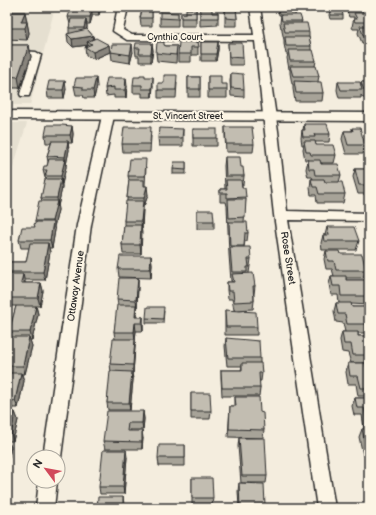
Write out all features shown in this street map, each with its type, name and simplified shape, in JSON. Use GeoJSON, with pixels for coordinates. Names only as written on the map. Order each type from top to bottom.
{"type":"FeatureCollection","features":[{"type":"Feature","properties":{"kind":"main road","name":"St. Vincent Street"},"geometry":{"type":"LineString","coordinates":[[7,115],[369,117]]}},
{"type":"Feature","properties":{"kind":"street","name":"Cynthia Court"},"geometry":{"type":"LineString","coordinates":[[123,7],[118,31],[130,38],[259,38]]}},
{"type":"Feature","properties":{"kind":"street","name":"Rose Street"},"geometry":{"type":"LineString","coordinates":[[255,7],[270,117],[281,215],[326,508]]}},
{"type":"Feature","properties":{"kind":"street"},"geometry":{"type":"LineString","coordinates":[[7,53],[36,55],[36,60],[25,94]]}},
{"type":"Feature","properties":{"kind":"street","name":"Ottaway Avenue"},"geometry":{"type":"LineString","coordinates":[[53,449],[84,225],[108,116]]}},
{"type":"Feature","properties":{"kind":"street"},"geometry":{"type":"LineString","coordinates":[[281,215],[369,217]]}},
{"type":"Feature","properties":{"kind":"street"},"geometry":{"type":"LineString","coordinates":[[45,508],[47,489]]}},
{"type":"Feature","properties":{"kind":"shaded area"},"geometry":{"type":"Polygon","coordinates":[[[7,7],[55,7],[30,105],[7,105],[7,7]]]}},
{"type":"Feature","properties":{"kind":"shaded area"},"geometry":{"type":"Polygon","coordinates":[[[7,123],[27,123],[7,187],[7,123]]]}},
{"type":"Feature","properties":{"kind":"building"},"geometry":{"type":"Polygon","coordinates":[[[98,7],[98,8],[84,8],[98,7]]]}},
{"type":"Feature","properties":{"kind":"building"},"geometry":{"type":"Polygon","coordinates":[[[143,7],[152,7],[152,18],[140,18],[143,7]]]}},
{"type":"Feature","properties":{"kind":"building"},"geometry":{"type":"Polygon","coordinates":[[[228,7],[236,7],[237,19],[226,18],[225,9],[228,9],[228,7]]]}},
{"type":"Feature","properties":{"kind":"building"},"geometry":{"type":"Polygon","coordinates":[[[280,7],[295,7],[296,10],[284,10],[280,7]]]}},
{"type":"Feature","properties":{"kind":"building"},"geometry":{"type":"Polygon","coordinates":[[[350,7],[369,7],[369,10],[351,10],[350,7]]]}},
{"type":"Feature","properties":{"kind":"building"},"geometry":{"type":"Polygon","coordinates":[[[92,9],[90,17],[68,17],[70,11],[92,9]]]}},
{"type":"Feature","properties":{"kind":"building"},"geometry":{"type":"Polygon","coordinates":[[[186,9],[196,9],[196,18],[181,18],[181,13],[186,14],[186,9]]]}},
{"type":"Feature","properties":{"kind":"building"},"geometry":{"type":"Polygon","coordinates":[[[200,9],[212,9],[212,13],[218,13],[218,18],[200,18],[200,9]]]}},
{"type":"Feature","properties":{"kind":"building"},"geometry":{"type":"Polygon","coordinates":[[[330,11],[342,11],[343,15],[331,15],[330,11]]]}},
{"type":"Feature","properties":{"kind":"building"},"geometry":{"type":"Polygon","coordinates":[[[7,12],[25,12],[21,22],[27,22],[25,28],[7,28],[7,12]]]}},
{"type":"Feature","properties":{"kind":"building"},"geometry":{"type":"Polygon","coordinates":[[[160,12],[178,13],[178,19],[160,18],[160,12]]]}},
{"type":"Feature","properties":{"kind":"building"},"geometry":{"type":"Polygon","coordinates":[[[354,13],[369,13],[369,22],[355,22],[354,19],[357,19],[354,13]]]}},
{"type":"Feature","properties":{"kind":"building"},"geometry":{"type":"Polygon","coordinates":[[[281,15],[300,15],[302,21],[282,21],[281,15]]]}},
{"type":"Feature","properties":{"kind":"building"},"geometry":{"type":"Polygon","coordinates":[[[71,19],[86,19],[84,28],[69,28],[71,19]]]}},
{"type":"Feature","properties":{"kind":"building"},"geometry":{"type":"Polygon","coordinates":[[[283,23],[307,23],[309,32],[285,32],[283,23]]]}},
{"type":"Feature","properties":{"kind":"building"},"geometry":{"type":"Polygon","coordinates":[[[360,26],[369,26],[369,35],[363,35],[360,26]]]}},
{"type":"Feature","properties":{"kind":"building"},"geometry":{"type":"Polygon","coordinates":[[[87,29],[93,36],[72,39],[67,34],[87,29]]]}},
{"type":"Feature","properties":{"kind":"building"},"geometry":{"type":"Polygon","coordinates":[[[285,37],[309,37],[311,46],[286,46],[285,37]]]}},
{"type":"Feature","properties":{"kind":"building"},"geometry":{"type":"Polygon","coordinates":[[[96,38],[109,45],[93,52],[85,47],[92,44],[87,42],[96,38]]]}},
{"type":"Feature","properties":{"kind":"building"},"geometry":{"type":"Polygon","coordinates":[[[157,42],[164,42],[164,45],[166,46],[177,46],[176,55],[156,53],[157,42]]]}},
{"type":"Feature","properties":{"kind":"building"},"geometry":{"type":"Polygon","coordinates":[[[179,42],[198,42],[199,47],[191,47],[191,54],[178,54],[179,42]]]}},
{"type":"Feature","properties":{"kind":"building"},"geometry":{"type":"Polygon","coordinates":[[[201,42],[218,42],[216,54],[201,54],[201,42]]]}},
{"type":"Feature","properties":{"kind":"building"},"geometry":{"type":"Polygon","coordinates":[[[136,43],[152,43],[151,54],[139,54],[140,48],[135,48],[136,43]]]}},
{"type":"Feature","properties":{"kind":"building"},"geometry":{"type":"Polygon","coordinates":[[[228,43],[242,43],[243,58],[229,57],[228,43]]]}},
{"type":"Feature","properties":{"kind":"building"},"geometry":{"type":"Polygon","coordinates":[[[112,44],[132,44],[130,55],[111,52],[112,44]]]}},
{"type":"Feature","properties":{"kind":"building"},"geometry":{"type":"Polygon","coordinates":[[[7,45],[29,45],[18,77],[7,76],[7,45]]]}},
{"type":"Feature","properties":{"kind":"building"},"geometry":{"type":"Polygon","coordinates":[[[288,50],[313,50],[316,61],[290,61],[288,50]]]}},
{"type":"Feature","properties":{"kind":"building"},"geometry":{"type":"Polygon","coordinates":[[[290,66],[316,66],[319,76],[293,76],[290,66]]]}},
{"type":"Feature","properties":{"kind":"building"},"geometry":{"type":"Polygon","coordinates":[[[231,73],[243,74],[244,89],[231,88],[231,73]]]}},
{"type":"Feature","properties":{"kind":"building"},"geometry":{"type":"Polygon","coordinates":[[[140,75],[145,75],[145,77],[153,77],[152,89],[142,89],[142,85],[133,85],[134,77],[140,77],[140,75]]]}},
{"type":"Feature","properties":{"kind":"building"},"geometry":{"type":"Polygon","coordinates":[[[164,75],[177,75],[176,90],[158,90],[158,83],[164,83],[164,75]]]}},
{"type":"Feature","properties":{"kind":"building"},"geometry":{"type":"Polygon","coordinates":[[[208,76],[221,76],[221,84],[227,84],[227,90],[208,90],[208,76]]]}},
{"type":"Feature","properties":{"kind":"building"},"geometry":{"type":"Polygon","coordinates":[[[188,77],[200,77],[200,89],[188,89],[188,77]]]}},
{"type":"Feature","properties":{"kind":"building"},"geometry":{"type":"Polygon","coordinates":[[[76,78],[96,78],[93,90],[83,90],[83,87],[74,86],[76,78]]]}},
{"type":"Feature","properties":{"kind":"building"},"geometry":{"type":"Polygon","coordinates":[[[107,78],[126,78],[125,90],[114,90],[114,87],[105,88],[107,78]]]}},
{"type":"Feature","properties":{"kind":"building"},"geometry":{"type":"Polygon","coordinates":[[[49,81],[65,81],[63,90],[47,90],[49,81]]]}},
{"type":"Feature","properties":{"kind":"building"},"geometry":{"type":"Polygon","coordinates":[[[294,81],[321,82],[323,93],[296,93],[294,81]]]}},
{"type":"Feature","properties":{"kind":"building"},"geometry":{"type":"Polygon","coordinates":[[[338,82],[360,82],[362,90],[341,90],[338,82]]]}},
{"type":"Feature","properties":{"kind":"building"},"geometry":{"type":"Polygon","coordinates":[[[361,82],[369,82],[369,90],[364,90],[361,82]]]}},
{"type":"Feature","properties":{"kind":"building"},"geometry":{"type":"Polygon","coordinates":[[[304,124],[327,124],[330,134],[314,134],[315,137],[303,137],[302,130],[305,130],[304,124]]]}},
{"type":"Feature","properties":{"kind":"building"},"geometry":{"type":"Polygon","coordinates":[[[47,125],[72,126],[70,135],[45,135],[47,125]]]}},
{"type":"Feature","properties":{"kind":"building"},"geometry":{"type":"Polygon","coordinates":[[[124,127],[151,127],[150,144],[122,144],[124,127]]]}},
{"type":"Feature","properties":{"kind":"building"},"geometry":{"type":"Polygon","coordinates":[[[225,127],[252,127],[254,144],[226,144],[225,127]]]}},
{"type":"Feature","properties":{"kind":"building"},"geometry":{"type":"Polygon","coordinates":[[[159,128],[183,129],[182,138],[158,138],[159,128]]]}},
{"type":"Feature","properties":{"kind":"building"},"geometry":{"type":"Polygon","coordinates":[[[352,128],[360,128],[365,145],[348,145],[344,131],[353,131],[352,128]]]}},
{"type":"Feature","properties":{"kind":"building"},"geometry":{"type":"Polygon","coordinates":[[[193,129],[217,129],[217,138],[193,138],[193,129]]]}},
{"type":"Feature","properties":{"kind":"building"},"geometry":{"type":"Polygon","coordinates":[[[52,141],[68,141],[65,157],[47,156],[52,141]]]}},
{"type":"Feature","properties":{"kind":"building"},"geometry":{"type":"Polygon","coordinates":[[[304,141],[315,141],[316,145],[333,145],[336,155],[311,155],[310,152],[306,152],[304,141]]]}},
{"type":"Feature","properties":{"kind":"building"},"geometry":{"type":"Polygon","coordinates":[[[225,157],[240,157],[244,176],[226,176],[225,157]]]}},
{"type":"Feature","properties":{"kind":"building"},"geometry":{"type":"Polygon","coordinates":[[[49,159],[65,159],[61,176],[45,176],[47,170],[43,170],[44,166],[47,166],[49,159]]]}},
{"type":"Feature","properties":{"kind":"building"},"geometry":{"type":"Polygon","coordinates":[[[130,159],[146,159],[145,176],[128,176],[130,159]]]}},
{"type":"Feature","properties":{"kind":"building"},"geometry":{"type":"Polygon","coordinates":[[[308,160],[320,160],[321,164],[338,164],[341,175],[315,175],[314,169],[309,169],[308,160]]]}},
{"type":"Feature","properties":{"kind":"building"},"geometry":{"type":"Polygon","coordinates":[[[174,162],[186,162],[186,170],[173,169],[174,162]]]}},
{"type":"Feature","properties":{"kind":"building"},"geometry":{"type":"Polygon","coordinates":[[[355,169],[369,169],[369,185],[359,185],[355,169]]]}},
{"type":"Feature","properties":{"kind":"building"},"geometry":{"type":"Polygon","coordinates":[[[45,179],[61,179],[57,198],[41,198],[45,179]]]}},
{"type":"Feature","properties":{"kind":"building"},"geometry":{"type":"Polygon","coordinates":[[[311,179],[324,179],[325,182],[342,182],[345,194],[319,194],[317,187],[313,187],[311,179]]]}},
{"type":"Feature","properties":{"kind":"building"},"geometry":{"type":"Polygon","coordinates":[[[129,180],[144,180],[144,186],[147,186],[144,198],[127,198],[129,180]]]}},
{"type":"Feature","properties":{"kind":"building"},"geometry":{"type":"Polygon","coordinates":[[[226,180],[241,180],[242,188],[245,188],[246,197],[227,198],[227,193],[220,193],[220,189],[227,189],[226,180]]]}},
{"type":"Feature","properties":{"kind":"building"},"geometry":{"type":"Polygon","coordinates":[[[228,199],[246,199],[245,217],[229,218],[228,199]]]}},
{"type":"Feature","properties":{"kind":"building"},"geometry":{"type":"Polygon","coordinates":[[[39,201],[57,201],[52,221],[35,221],[39,201]]]}},
{"type":"Feature","properties":{"kind":"building"},"geometry":{"type":"Polygon","coordinates":[[[126,201],[143,201],[141,221],[124,221],[126,201]]]}},
{"type":"Feature","properties":{"kind":"building"},"geometry":{"type":"Polygon","coordinates":[[[197,210],[213,210],[214,221],[197,221],[197,210]]]}},
{"type":"Feature","properties":{"kind":"building"},"geometry":{"type":"Polygon","coordinates":[[[37,222],[53,222],[50,240],[19,240],[22,227],[35,227],[34,224],[37,222]]]}},
{"type":"Feature","properties":{"kind":"building"},"geometry":{"type":"Polygon","coordinates":[[[229,222],[247,222],[248,233],[245,233],[244,246],[230,246],[229,222]]]}},
{"type":"Feature","properties":{"kind":"building"},"geometry":{"type":"Polygon","coordinates":[[[124,225],[141,225],[140,245],[122,245],[124,225]]]}},
{"type":"Feature","properties":{"kind":"building"},"geometry":{"type":"Polygon","coordinates":[[[327,227],[354,227],[359,241],[324,241],[323,235],[329,235],[327,227]]]}},
{"type":"Feature","properties":{"kind":"building"},"geometry":{"type":"Polygon","coordinates":[[[30,243],[48,243],[43,272],[7,272],[7,262],[26,262],[30,243]]]}},
{"type":"Feature","properties":{"kind":"building"},"geometry":{"type":"Polygon","coordinates":[[[230,247],[250,247],[251,259],[248,259],[249,267],[247,267],[247,272],[232,272],[230,247]]]}},
{"type":"Feature","properties":{"kind":"building"},"geometry":{"type":"Polygon","coordinates":[[[326,251],[340,251],[341,254],[362,254],[366,270],[336,270],[334,261],[328,261],[326,251]]]}},
{"type":"Feature","properties":{"kind":"building"},"geometry":{"type":"Polygon","coordinates":[[[120,256],[151,256],[150,269],[118,269],[120,256]]]}},
{"type":"Feature","properties":{"kind":"building"},"geometry":{"type":"Polygon","coordinates":[[[253,273],[255,286],[253,286],[254,301],[234,302],[233,291],[228,291],[227,282],[234,282],[232,274],[253,273]]]}},
{"type":"Feature","properties":{"kind":"building"},"geometry":{"type":"Polygon","coordinates":[[[7,274],[23,274],[21,283],[41,283],[38,298],[7,298],[7,274]]]}},
{"type":"Feature","properties":{"kind":"building"},"geometry":{"type":"Polygon","coordinates":[[[331,276],[346,276],[346,280],[369,280],[369,296],[341,296],[340,286],[333,286],[331,276]]]}},
{"type":"Feature","properties":{"kind":"building"},"geometry":{"type":"Polygon","coordinates":[[[119,278],[138,278],[136,300],[117,299],[119,278]]]}},
{"type":"Feature","properties":{"kind":"building"},"geometry":{"type":"Polygon","coordinates":[[[336,303],[351,303],[352,307],[369,307],[369,324],[347,324],[345,314],[338,314],[336,303]]]}},
{"type":"Feature","properties":{"kind":"building"},"geometry":{"type":"Polygon","coordinates":[[[117,305],[136,305],[135,317],[143,317],[142,323],[135,323],[134,332],[114,332],[117,305]]]}},
{"type":"Feature","properties":{"kind":"building"},"geometry":{"type":"Polygon","coordinates":[[[16,306],[36,306],[30,332],[9,332],[16,306]]]}},
{"type":"Feature","properties":{"kind":"building"},"geometry":{"type":"Polygon","coordinates":[[[147,307],[164,307],[163,319],[146,318],[147,307]]]}},
{"type":"Feature","properties":{"kind":"building"},"geometry":{"type":"Polygon","coordinates":[[[225,310],[256,312],[257,327],[226,327],[225,310]]]}},
{"type":"Feature","properties":{"kind":"building"},"geometry":{"type":"Polygon","coordinates":[[[342,332],[358,332],[358,336],[369,336],[369,355],[353,355],[351,344],[344,344],[342,332]]]}},
{"type":"Feature","properties":{"kind":"building"},"geometry":{"type":"Polygon","coordinates":[[[9,337],[29,337],[23,366],[7,366],[7,344],[9,337]]]}},
{"type":"Feature","properties":{"kind":"building"},"geometry":{"type":"Polygon","coordinates":[[[226,338],[259,341],[260,358],[228,358],[226,338]]]}},
{"type":"Feature","properties":{"kind":"building"},"geometry":{"type":"Polygon","coordinates":[[[113,339],[135,339],[133,365],[110,364],[113,339]]]}},
{"type":"Feature","properties":{"kind":"building"},"geometry":{"type":"Polygon","coordinates":[[[242,363],[261,363],[262,373],[259,373],[260,388],[222,388],[221,370],[242,370],[242,363]]]}},
{"type":"Feature","properties":{"kind":"building"},"geometry":{"type":"Polygon","coordinates":[[[348,363],[365,363],[366,367],[369,367],[369,388],[361,388],[358,376],[350,376],[348,363]]]}},
{"type":"Feature","properties":{"kind":"building"},"geometry":{"type":"Polygon","coordinates":[[[110,371],[132,372],[129,403],[107,403],[110,371]]]}},
{"type":"Feature","properties":{"kind":"building"},"geometry":{"type":"Polygon","coordinates":[[[7,373],[21,373],[15,401],[7,400],[7,373]]]}},
{"type":"Feature","properties":{"kind":"building"},"geometry":{"type":"Polygon","coordinates":[[[191,393],[210,393],[211,411],[191,411],[191,393]]]}},
{"type":"Feature","properties":{"kind":"building"},"geometry":{"type":"Polygon","coordinates":[[[235,397],[259,397],[260,412],[263,413],[264,430],[229,429],[230,406],[236,406],[235,397]]]}},
{"type":"Feature","properties":{"kind":"building"},"geometry":{"type":"Polygon","coordinates":[[[355,398],[369,398],[369,421],[367,421],[364,408],[357,408],[355,398]]]}},
{"type":"Feature","properties":{"kind":"building"},"geometry":{"type":"Polygon","coordinates":[[[107,411],[143,411],[142,423],[128,423],[127,431],[142,431],[142,442],[103,441],[107,411]]]}},
{"type":"Feature","properties":{"kind":"building"},"geometry":{"type":"Polygon","coordinates":[[[7,412],[15,412],[11,433],[7,433],[7,412]]]}},
{"type":"Feature","properties":{"kind":"building"},"geometry":{"type":"Polygon","coordinates":[[[362,429],[369,429],[369,447],[366,447],[362,429]]]}},
{"type":"Feature","properties":{"kind":"building"},"geometry":{"type":"Polygon","coordinates":[[[239,438],[265,438],[267,476],[242,476],[239,438]]]}},
{"type":"Feature","properties":{"kind":"building"},"geometry":{"type":"Polygon","coordinates":[[[159,445],[185,445],[185,458],[158,458],[159,445]]]}},
{"type":"Feature","properties":{"kind":"building"},"geometry":{"type":"Polygon","coordinates":[[[103,450],[126,450],[123,487],[99,487],[103,450]]]}},
{"type":"Feature","properties":{"kind":"building"},"geometry":{"type":"Polygon","coordinates":[[[192,478],[212,478],[213,498],[192,498],[192,478]]]}},
{"type":"Feature","properties":{"kind":"building"},"geometry":{"type":"Polygon","coordinates":[[[239,483],[264,484],[265,505],[269,505],[270,508],[240,508],[239,483]]]}},
{"type":"Feature","properties":{"kind":"building"},"geometry":{"type":"Polygon","coordinates":[[[98,497],[123,497],[123,508],[97,508],[98,497]]]}}]}
